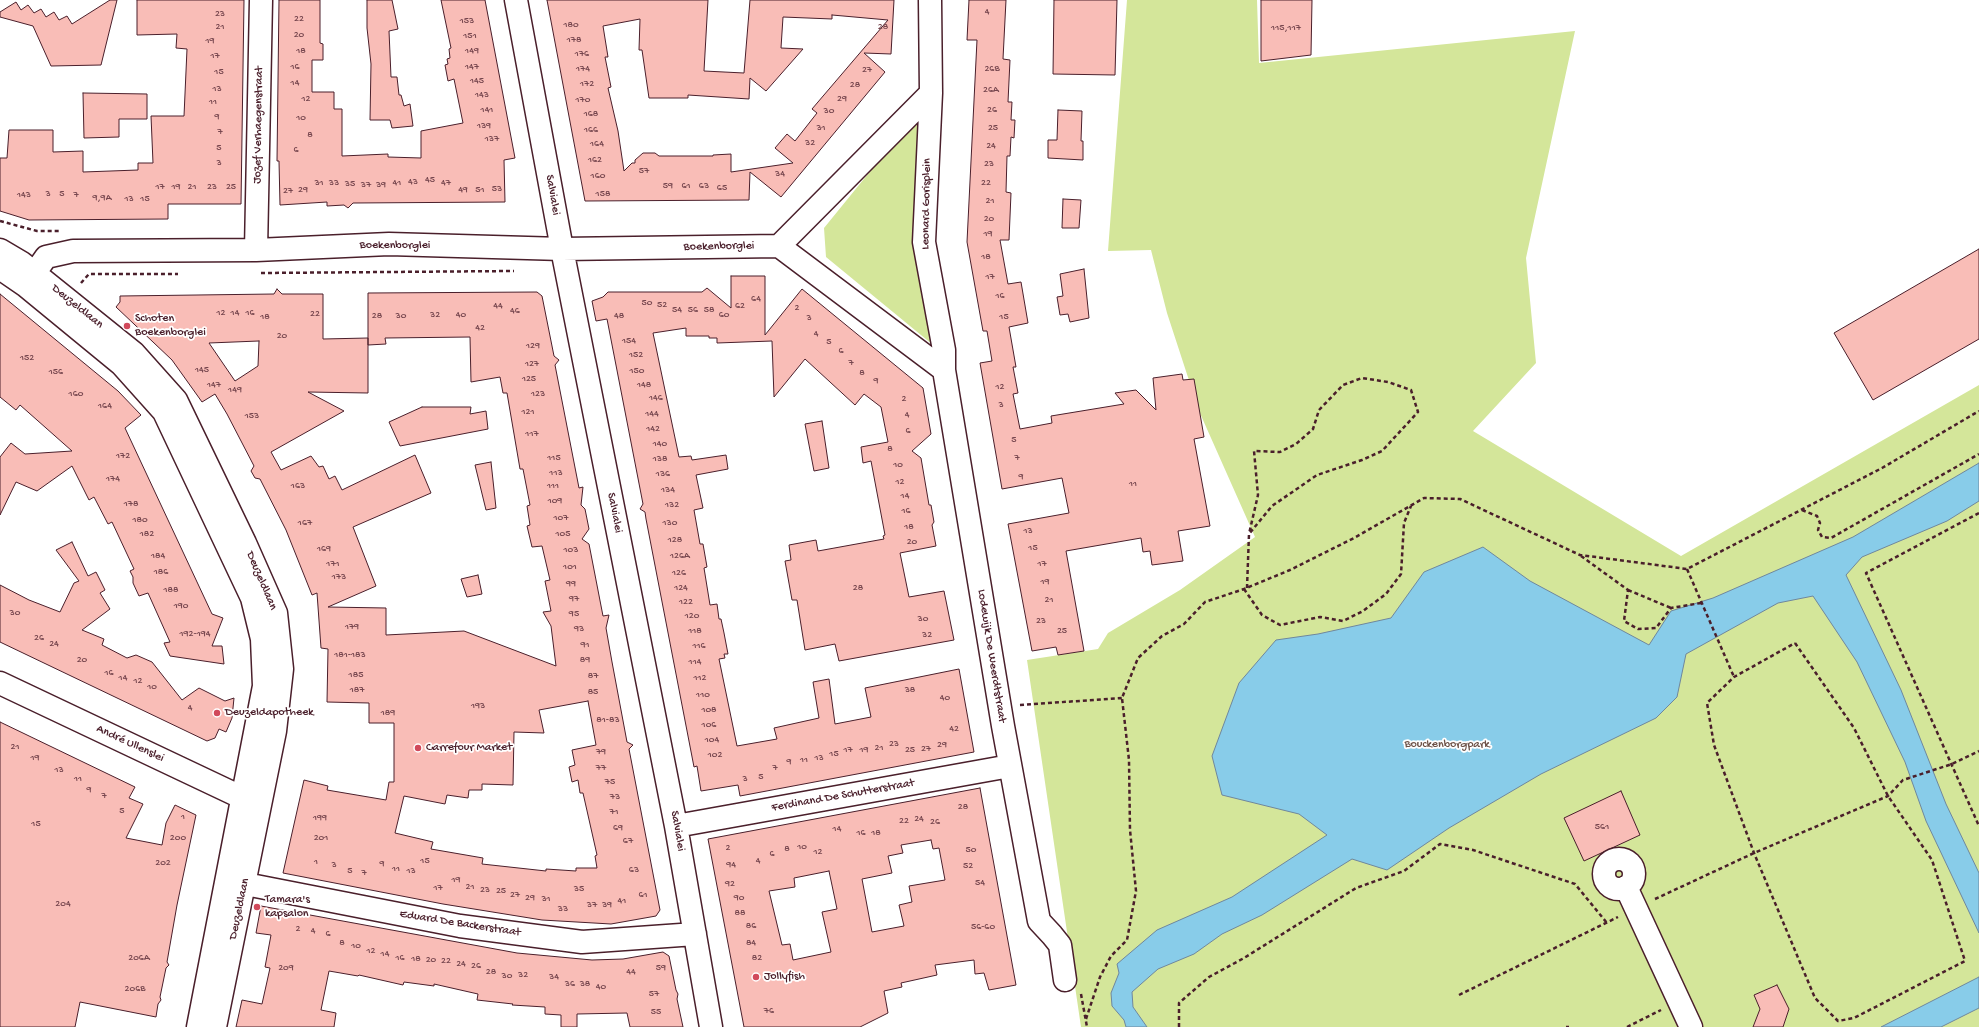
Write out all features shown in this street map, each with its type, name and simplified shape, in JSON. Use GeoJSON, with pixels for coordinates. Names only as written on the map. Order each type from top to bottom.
{"type":"FeatureCollection","features":[{"type":"Feature","properties":{"kind":"street","name":"Jozef Verhaegenstraat"},"geometry":{"type":"LineString","coordinates":[[256,250],[261,0]]}},
{"type":"Feature","properties":{"kind":"street","name":"Salvialei"},"geometry":{"type":"LineString","coordinates":[[516,0],[562,248],[676,826],[711,1027]]}},
{"type":"Feature","properties":{"kind":"street","name":"Leonard Gorisplein"},"geometry":{"type":"LineString","coordinates":[[930,0],[931,93],[924,242],[944,350],[944,370]]}},
{"type":"Feature","properties":{"kind":"street"},"geometry":{"type":"LineString","coordinates":[[931,93],[779,246],[944,370]]}},
{"type":"Feature","properties":{"kind":"street","name":"Boekenborglei"},"geometry":{"type":"LineString","coordinates":[[30,279],[46,257],[73,251],[256,250],[388,244],[562,248],[779,246]]}},
{"type":"Feature","properties":{"kind":"street","name":"Deuzeldlaan"},"geometry":{"type":"LineString","coordinates":[[0,250],[30,279],[134,353],[176,400],[245,543],[276,613],[282,669],[275,731],[252,800],[236,882],[215,1027]]}},
{"type":"Feature","properties":{"kind":"street","name":"Deuzeldlaan"},"geometry":{"type":"LineString","coordinates":[[0,268],[30,279]]}},
{"type":"Feature","properties":{"kind":"street","name":"Lodewijk De Weerdtstraat"},"geometry":{"type":"LineString","coordinates":[[944,370],[999,707],[1039,921],[1060,945],[1073,986]]}},
{"type":"Feature","properties":{"kind":"street","name":"André Ullenslei"},"geometry":{"type":"LineString","coordinates":[[0,683],[252,800]]}},
{"type":"Feature","properties":{"kind":"street","name":"Ferdinand De Schutterstraat"},"geometry":{"type":"LineString","coordinates":[[676,826],[1010,766]]}},
{"type":"Feature","properties":{"kind":"street","name":"Deuzeldlaan"},"geometry":{"type":"LineString","coordinates":[[198,1027],[236,882]]}},
{"type":"Feature","properties":{"kind":"street","name":"Eduard De Backerstraat"},"geometry":{"type":"LineString","coordinates":[[236,882],[460,926],[582,942],[695,934]]}},
{"type":"Feature","properties":{"kind":"street"},"geometry":{"type":"LineString","coordinates":[[1626,887],[1691,1027]]}},
{"type":"Feature","properties":{"kind":"path"},"geometry":{"type":"LineString","coordinates":[[256,273],[519,271]]}},
{"type":"Feature","properties":{"kind":"path"},"geometry":{"type":"LineString","coordinates":[[80,284],[89,274],[185,274]]}},
{"type":"Feature","properties":{"kind":"path"},"geometry":{"type":"LineString","coordinates":[[1249,534],[1272,506],[1317,475],[1362,460],[1382,451],[1418,412],[1411,390],[1388,382],[1362,378],[1342,385],[1319,410],[1313,429],[1296,444],[1280,452],[1254,451],[1258,495],[1249,534],[1245,588],[1262,615],[1280,625],[1320,617],[1343,621],[1363,611],[1386,594],[1401,574],[1404,523],[1411,506]]}},
{"type":"Feature","properties":{"kind":"path"},"geometry":{"type":"LineString","coordinates":[[1580,555],[1687,569],[1882,468],[1979,411]]}},
{"type":"Feature","properties":{"kind":"path"},"geometry":{"type":"LineString","coordinates":[[1801,510],[1817,516],[1820,523],[1818,530],[1822,537],[1831,538],[1979,454]]}},
{"type":"Feature","properties":{"kind":"path"},"geometry":{"type":"LineString","coordinates":[[1086,1019],[1100,977],[1111,956],[1126,940],[1136,891],[1130,830],[1129,760],[1122,698],[1138,658],[1162,636],[1184,624],[1205,602],[1295,568],[1354,538],[1424,498],[1460,499],[1580,555],[1628,590],[1672,608],[1701,603]]}},
{"type":"Feature","properties":{"kind":"path"},"geometry":{"type":"LineString","coordinates":[[1979,513],[1866,573],[1979,826]]}},
{"type":"Feature","properties":{"kind":"path"},"geometry":{"type":"LineString","coordinates":[[1687,569],[1714,636],[1734,678]]}},
{"type":"Feature","properties":{"kind":"path"},"geometry":{"type":"LineString","coordinates":[[1628,590],[1624,621],[1638,629],[1656,628],[1672,608]]}},
{"type":"Feature","properties":{"kind":"path"},"geometry":{"type":"LineString","coordinates":[[1795,643],[1854,728],[1888,796],[1932,860],[1965,961],[1854,1018],[1838,1021],[1815,998],[1754,853],[1714,745],[1707,703],[1734,678],[1795,643]]}},
{"type":"Feature","properties":{"kind":"path"},"geometry":{"type":"LineString","coordinates":[[999,707],[1122,698]]}},
{"type":"Feature","properties":{"kind":"path"},"geometry":{"type":"LineString","coordinates":[[1459,995],[1636,908],[1754,853],[1888,796],[1903,780],[1952,764],[1979,751]]}},
{"type":"Feature","properties":{"kind":"path"},"geometry":{"type":"LineString","coordinates":[[1179,1027],[1179,1003],[1209,977],[1244,958],[1356,888],[1404,871],[1440,844],[1473,850],[1575,884],[1607,923]]}},
{"type":"Feature","properties":{"kind":"path"},"geometry":{"type":"LineString","coordinates":[[1073,986],[1086,1019],[1087,1027]]}},
{"type":"Feature","properties":{"kind":"path"},"geometry":{"type":"LineString","coordinates":[[1627,1027],[1679,1001]]}},
{"type":"Feature","properties":{"kind":"green space","name":"Bouckenborgpark"},"geometry":{"type":"Polygon","coordinates":[[[1127,0],[1257,0],[1259,63],[1575,31],[1526,258],[1536,363],[1473,431],[1681,556],[1979,385],[1979,1027],[1081,1027],[1027,660],[1098,649],[1108,633],[1180,590],[1255,537],[1199,411],[1167,313],[1151,250],[1108,251],[1127,0]]]}},
{"type":"Feature","properties":{"kind":"green space"},"geometry":{"type":"Polygon","coordinates":[[[927,124],[938,349],[826,257],[824,228],[907,126],[927,124]]]}},
{"type":"Feature","properties":{"kind":"water"},"geometry":{"type":"Polygon","coordinates":[[[1979,463],[1979,501],[1947,521],[1862,557],[1846,575],[1901,690],[1946,804],[1979,873],[1979,933],[1926,821],[1905,762],[1857,662],[1813,596],[1778,603],[1686,654],[1677,697],[1656,718],[1541,774],[1449,828],[1387,870],[1352,859],[1262,915],[1222,934],[1194,954],[1158,969],[1132,992],[1133,1007],[1147,1027],[1126,1027],[1124,1020],[1112,1006],[1111,993],[1119,973],[1117,964],[1157,930],[1232,897],[1327,835],[1299,814],[1222,795],[1212,756],[1239,683],[1276,640],[1318,634],[1391,618],[1424,572],[1483,547],[1530,581],[1649,645],[1671,611],[1713,598],[1853,537],[1979,463]]]}},
{"type":"Feature","properties":{"kind":"water"},"geometry":{"type":"Polygon","coordinates":[[[1979,977],[1979,1008],[1941,1027],[1881,1027],[1979,977]]]}},
{"type":"Feature","properties":{"kind":"building"},"geometry":{"type":"Polygon","coordinates":[[[110,0],[117,0],[101,65],[51,66],[33,26],[0,17],[0,12],[16,2],[21,10],[28,5],[34,13],[41,9],[46,17],[54,12],[59,20],[67,16],[72,24],[110,0]]]}},
{"type":"Feature","properties":{"kind":"building"},"geometry":{"type":"Polygon","coordinates":[[[137,0],[244,0],[241,204],[168,204],[168,219],[29,220],[0,211],[0,158],[7,158],[9,130],[53,130],[53,152],[83,151],[83,172],[138,170],[138,163],[153,163],[151,116],[184,116],[187,49],[176,48],[177,34],[137,35],[137,0]]]}},
{"type":"Feature","properties":{"kind":"building"},"geometry":{"type":"Polygon","coordinates":[[[279,0],[320,0],[320,43],[323,44],[323,60],[312,60],[312,92],[334,92],[334,109],[342,109],[342,156],[388,154],[388,157],[421,158],[421,131],[463,123],[454,79],[448,81],[445,65],[448,64],[447,59],[450,58],[449,49],[451,48],[441,0],[485,0],[515,158],[504,160],[505,202],[353,203],[348,208],[344,205],[327,206],[327,202],[280,205],[279,161],[277,161],[279,0]]]}},
{"type":"Feature","properties":{"kind":"building"},"geometry":{"type":"Polygon","coordinates":[[[367,0],[392,0],[398,29],[389,31],[391,77],[397,77],[399,95],[401,95],[404,106],[410,104],[413,126],[392,128],[390,120],[370,120],[371,64],[367,28],[367,0]]]}},
{"type":"Feature","properties":{"kind":"building"},"geometry":{"type":"Polygon","coordinates":[[[547,0],[708,0],[704,71],[744,73],[750,0],[894,0],[891,54],[864,53],[885,72],[781,197],[750,172],[749,200],[585,201],[547,0]],[[832,15],[832,19],[783,17],[781,48],[803,49],[766,91],[750,78],[749,99],[688,95],[688,98],[649,98],[642,50],[639,50],[640,19],[603,26],[608,57],[605,57],[611,87],[608,88],[618,131],[624,171],[632,163],[635,163],[635,160],[643,153],[655,153],[659,156],[713,156],[731,154],[731,172],[793,163],[775,148],[787,134],[795,141],[817,113],[812,109],[888,20],[832,15]]]}},
{"type":"Feature","properties":{"kind":"building"},"geometry":{"type":"Polygon","coordinates":[[[969,0],[1006,0],[1003,59],[1010,60],[1008,102],[1012,102],[1011,120],[1015,120],[1014,138],[1011,137],[1010,156],[1007,156],[1006,192],[1011,193],[1009,240],[1000,240],[1008,284],[1021,282],[1028,323],[1009,327],[1016,367],[1013,367],[1018,393],[1013,394],[1020,429],[1052,423],[1051,416],[1124,404],[1115,393],[1136,390],[1156,410],[1153,378],[1182,374],[1183,380],[1194,379],[1204,437],[1194,439],[1210,526],[1178,531],[1183,561],[1152,565],[1150,551],[1143,552],[1141,538],[1066,551],[1084,651],[1058,655],[1056,647],[1032,651],[1008,524],[1069,513],[1062,478],[1002,489],[980,363],[992,361],[987,331],[983,331],[967,242],[977,40],[967,40],[969,0]]]}},
{"type":"Feature","properties":{"kind":"building"},"geometry":{"type":"Polygon","coordinates":[[[1054,0],[1117,0],[1115,75],[1053,74],[1054,0]]]}},
{"type":"Feature","properties":{"kind":"building"},"geometry":{"type":"Polygon","coordinates":[[[1261,0],[1312,0],[1311,55],[1261,61],[1261,0]]]}},
{"type":"Feature","properties":{"kind":"building"},"geometry":{"type":"Polygon","coordinates":[[[83,93],[147,94],[147,119],[119,119],[119,137],[84,138],[83,93]]]}},
{"type":"Feature","properties":{"kind":"building"},"geometry":{"type":"Polygon","coordinates":[[[1058,110],[1082,111],[1081,141],[1083,141],[1083,160],[1048,158],[1048,140],[1057,140],[1058,110]]]}},
{"type":"Feature","properties":{"kind":"building"},"geometry":{"type":"Polygon","coordinates":[[[1063,199],[1081,200],[1079,228],[1062,228],[1063,199]]]}},
{"type":"Feature","properties":{"kind":"building"},"geometry":{"type":"Polygon","coordinates":[[[1979,249],[1979,339],[1873,400],[1834,333],[1979,249]]]}},
{"type":"Feature","properties":{"kind":"building"},"geometry":{"type":"Polygon","coordinates":[[[1084,269],[1089,318],[1070,322],[1068,314],[1060,315],[1057,297],[1063,296],[1060,274],[1084,269]]]}},
{"type":"Feature","properties":{"kind":"building"},"geometry":{"type":"Polygon","coordinates":[[[731,276],[765,276],[765,335],[802,289],[923,388],[931,434],[912,451],[921,458],[929,505],[931,505],[934,522],[932,525],[936,546],[900,553],[909,597],[944,591],[954,640],[839,661],[835,644],[805,650],[797,600],[792,600],[785,561],[791,560],[789,545],[816,540],[818,551],[884,539],[883,536],[885,535],[871,461],[863,463],[861,447],[888,442],[881,407],[864,394],[855,405],[805,359],[774,397],[772,341],[717,343],[717,338],[709,338],[709,336],[686,336],[686,328],[653,333],[679,457],[691,456],[692,460],[726,455],[728,469],[696,475],[703,508],[694,510],[700,544],[703,544],[707,567],[704,568],[710,605],[717,604],[719,619],[721,619],[728,654],[724,654],[725,658],[719,659],[737,746],[777,739],[774,728],[819,718],[813,682],[829,679],[835,724],[871,717],[865,688],[959,669],[974,752],[740,796],[738,785],[701,791],[697,766],[694,767],[645,512],[640,509],[643,504],[607,319],[596,321],[592,301],[603,297],[608,292],[702,292],[707,288],[731,308],[731,276]]]}},
{"type":"Feature","properties":{"kind":"building"},"geometry":{"type":"Polygon","coordinates":[[[277,289],[282,294],[323,294],[323,339],[368,338],[368,293],[537,292],[542,296],[554,356],[559,360],[555,365],[579,488],[583,487],[581,505],[585,509],[589,529],[582,539],[589,544],[603,616],[609,615],[606,628],[612,662],[627,742],[633,745],[629,749],[660,910],[656,916],[611,924],[542,920],[443,904],[283,873],[304,780],[328,786],[327,790],[386,800],[389,782],[394,782],[394,723],[369,723],[369,703],[327,702],[328,649],[321,648],[317,593],[312,595],[286,530],[260,479],[255,478],[251,471],[254,466],[227,414],[215,394],[202,402],[172,360],[116,307],[120,302],[120,296],[274,294],[277,289]],[[470,337],[385,338],[386,344],[368,345],[368,393],[308,392],[344,411],[271,452],[281,470],[311,456],[319,467],[323,466],[329,479],[335,476],[342,490],[415,455],[431,493],[353,527],[376,586],[328,607],[386,608],[386,635],[464,631],[556,666],[551,626],[543,612],[551,611],[545,581],[550,580],[542,546],[532,547],[527,526],[530,525],[527,506],[530,505],[523,469],[520,469],[507,393],[503,393],[500,377],[471,382],[470,337]],[[259,341],[209,343],[235,381],[258,366],[259,341]],[[588,701],[539,710],[544,733],[514,732],[513,785],[482,784],[482,790],[469,790],[468,798],[447,795],[445,804],[404,796],[395,833],[433,842],[431,849],[483,858],[482,864],[546,871],[546,869],[576,871],[576,868],[597,868],[595,856],[597,855],[583,793],[580,793],[578,780],[572,782],[569,767],[575,765],[572,750],[596,745],[588,701]]]}},
{"type":"Feature","properties":{"kind":"building"},"geometry":{"type":"Polygon","coordinates":[[[0,294],[118,391],[141,415],[125,428],[212,614],[223,618],[212,646],[222,646],[224,664],[170,656],[164,643],[170,642],[148,593],[139,596],[133,583],[133,577],[130,571],[134,569],[112,522],[108,524],[94,497],[89,500],[72,466],[37,491],[16,482],[0,515],[0,457],[11,443],[25,454],[72,451],[20,405],[16,410],[0,397],[0,294]]]}},
{"type":"Feature","properties":{"kind":"building"},"geometry":{"type":"Polygon","coordinates":[[[422,407],[471,407],[470,414],[486,411],[488,429],[400,446],[389,422],[422,407]]]}},
{"type":"Feature","properties":{"kind":"building"},"geometry":{"type":"Polygon","coordinates":[[[822,421],[829,468],[814,471],[805,424],[822,421]]]}},
{"type":"Feature","properties":{"kind":"building"},"geometry":{"type":"Polygon","coordinates":[[[491,462],[496,508],[486,510],[475,465],[491,462]]]}},
{"type":"Feature","properties":{"kind":"building"},"geometry":{"type":"Polygon","coordinates":[[[72,542],[88,576],[96,572],[105,590],[100,593],[110,609],[82,630],[104,639],[102,645],[127,658],[136,655],[152,662],[182,700],[199,688],[225,701],[234,698],[232,718],[226,732],[219,729],[215,738],[207,741],[0,642],[0,585],[29,600],[60,612],[74,583],[79,581],[56,550],[72,542]]]}},
{"type":"Feature","properties":{"kind":"building"},"geometry":{"type":"Polygon","coordinates":[[[478,575],[482,594],[467,597],[461,579],[478,575]]]}},
{"type":"Feature","properties":{"kind":"building"},"geometry":{"type":"Polygon","coordinates":[[[0,722],[135,787],[129,798],[143,804],[126,838],[162,845],[166,823],[175,805],[196,815],[177,905],[167,962],[169,965],[166,968],[160,997],[161,1000],[158,1004],[156,1017],[80,1002],[75,1027],[0,1027],[0,722]]]}},
{"type":"Feature","properties":{"kind":"building"},"geometry":{"type":"Polygon","coordinates":[[[980,788],[1016,985],[989,990],[984,973],[975,974],[974,960],[935,965],[937,975],[901,983],[902,987],[884,991],[888,1013],[860,1027],[744,1027],[708,839],[980,788]],[[931,840],[901,845],[903,853],[888,856],[892,873],[862,879],[872,932],[904,926],[899,905],[912,902],[909,886],[945,880],[939,848],[933,849],[931,840]],[[829,871],[794,878],[795,887],[769,891],[782,945],[790,944],[793,960],[831,952],[822,912],[837,909],[829,871]]]}},
{"type":"Feature","properties":{"kind":"building"},"geometry":{"type":"Polygon","coordinates":[[[1621,791],[1640,835],[1584,861],[1564,818],[1621,791]]]}},
{"type":"Feature","properties":{"kind":"building"},"geometry":{"type":"Polygon","coordinates":[[[261,906],[517,953],[592,960],[623,959],[663,952],[669,956],[678,994],[677,999],[683,1027],[630,1027],[627,1013],[577,1014],[577,1027],[561,1027],[561,1015],[545,1014],[545,1007],[512,1005],[513,1004],[477,1000],[478,994],[434,984],[434,986],[404,982],[403,985],[359,975],[329,971],[321,1010],[336,1013],[334,1027],[236,1027],[242,1000],[262,1004],[270,968],[265,967],[271,935],[256,933],[261,906]]]}},
{"type":"Feature","properties":{"kind":"building"},"geometry":{"type":"Polygon","coordinates":[[[1777,985],[1789,1009],[1783,1027],[1753,1027],[1760,1009],[1754,995],[1777,985]]]}},
{"type":"Feature","properties":{"kind":"place","name":"Schoten Boekenborglei"},"geometry":{"type":"Point","coordinates":[127,326]}},
{"type":"Feature","properties":{"kind":"place","name":"Deuzeldapotheek"},"geometry":{"type":"Point","coordinates":[217,713]}},
{"type":"Feature","properties":{"kind":"place","name":"Carrefour Market"},"geometry":{"type":"Point","coordinates":[418,748]}},
{"type":"Feature","properties":{"kind":"place","name":"Tamara's kapsalon"},"geometry":{"type":"Point","coordinates":[257,907]}},
{"type":"Feature","properties":{"kind":"place","name":"Jollyfish"},"geometry":{"type":"Point","coordinates":[756,977]}}]}
